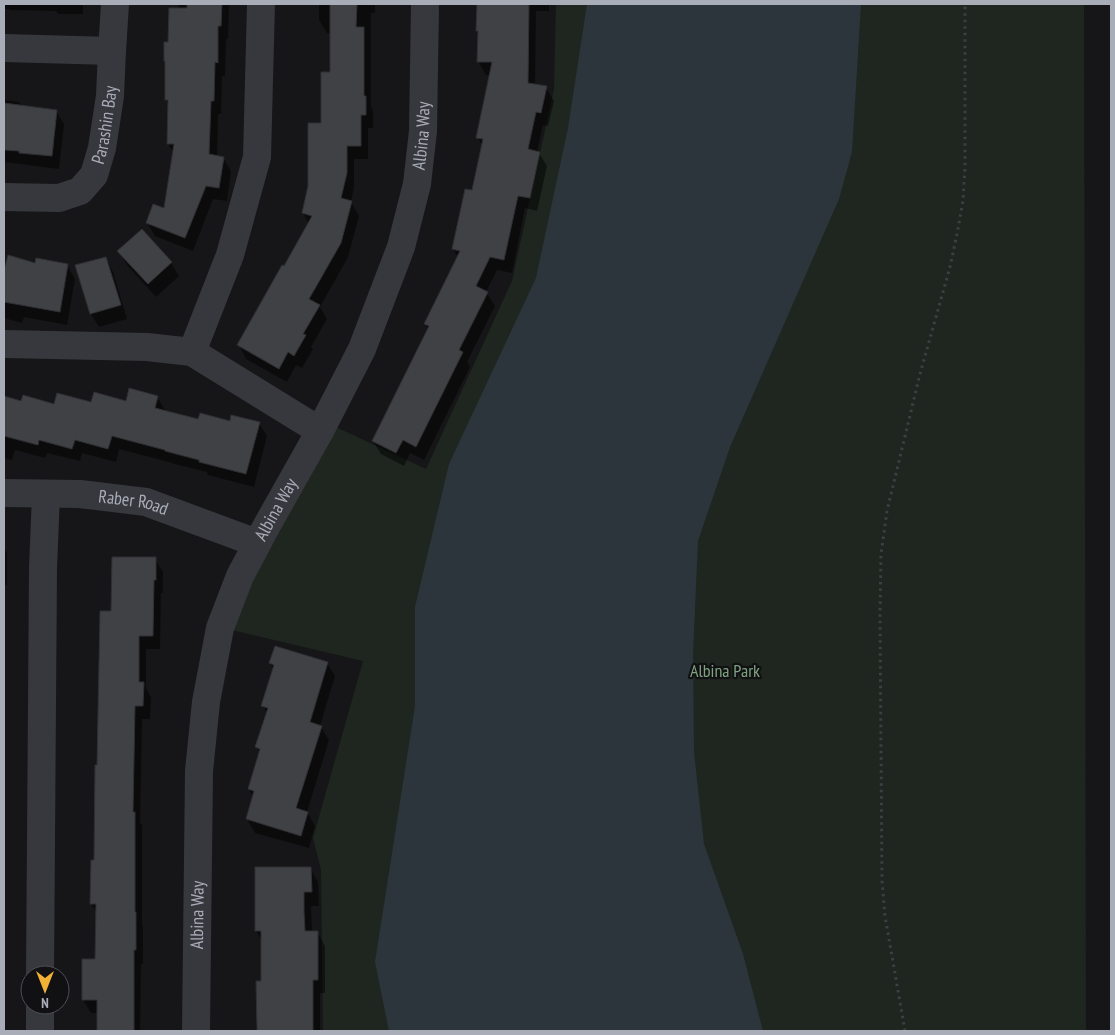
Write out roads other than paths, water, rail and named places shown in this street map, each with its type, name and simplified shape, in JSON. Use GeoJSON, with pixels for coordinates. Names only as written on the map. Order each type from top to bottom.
{"type":"FeatureCollection","features":[{"type":"Feature","properties":{"kind":"street","name":"Parashin Bay"},"geometry":{"type":"LineString","coordinates":[[4,197],[60,198],[80,191],[94,175],[102,148],[110,96],[115,4]]}},
{"type":"Feature","properties":{"kind":"street"},"geometry":{"type":"LineString","coordinates":[[192,352],[230,255],[258,157],[261,4]]}},
{"type":"Feature","properties":{"kind":"street","name":"Albina Way"},"geometry":{"type":"LineString","coordinates":[[196,1031],[199,771],[206,702],[220,628],[240,576],[320,431],[362,349],[400,247],[417,184],[423,131],[425,4]]}},
{"type":"Feature","properties":{"kind":"street"},"geometry":{"type":"LineString","coordinates":[[4,48],[112,51]]}},
{"type":"Feature","properties":{"kind":"street"},"geometry":{"type":"LineString","coordinates":[[4,344],[147,347],[192,352],[320,431]]}},
{"type":"Feature","properties":{"kind":"street","name":"Raber Road"},"geometry":{"type":"LineString","coordinates":[[4,493],[80,494],[146,502],[258,543]]}},
{"type":"Feature","properties":{"kind":"street"},"geometry":{"type":"LineString","coordinates":[[40,965],[43,578],[46,494]]}},
{"type":"Feature","properties":{"kind":"street"},"geometry":{"type":"LineString","coordinates":[[40,1015],[40,1031]]}},
{"type":"Feature","properties":{"kind":"park label","name":"Albina Park"},"geometry":{"type":"Point","coordinates":[725,671]}}]}
